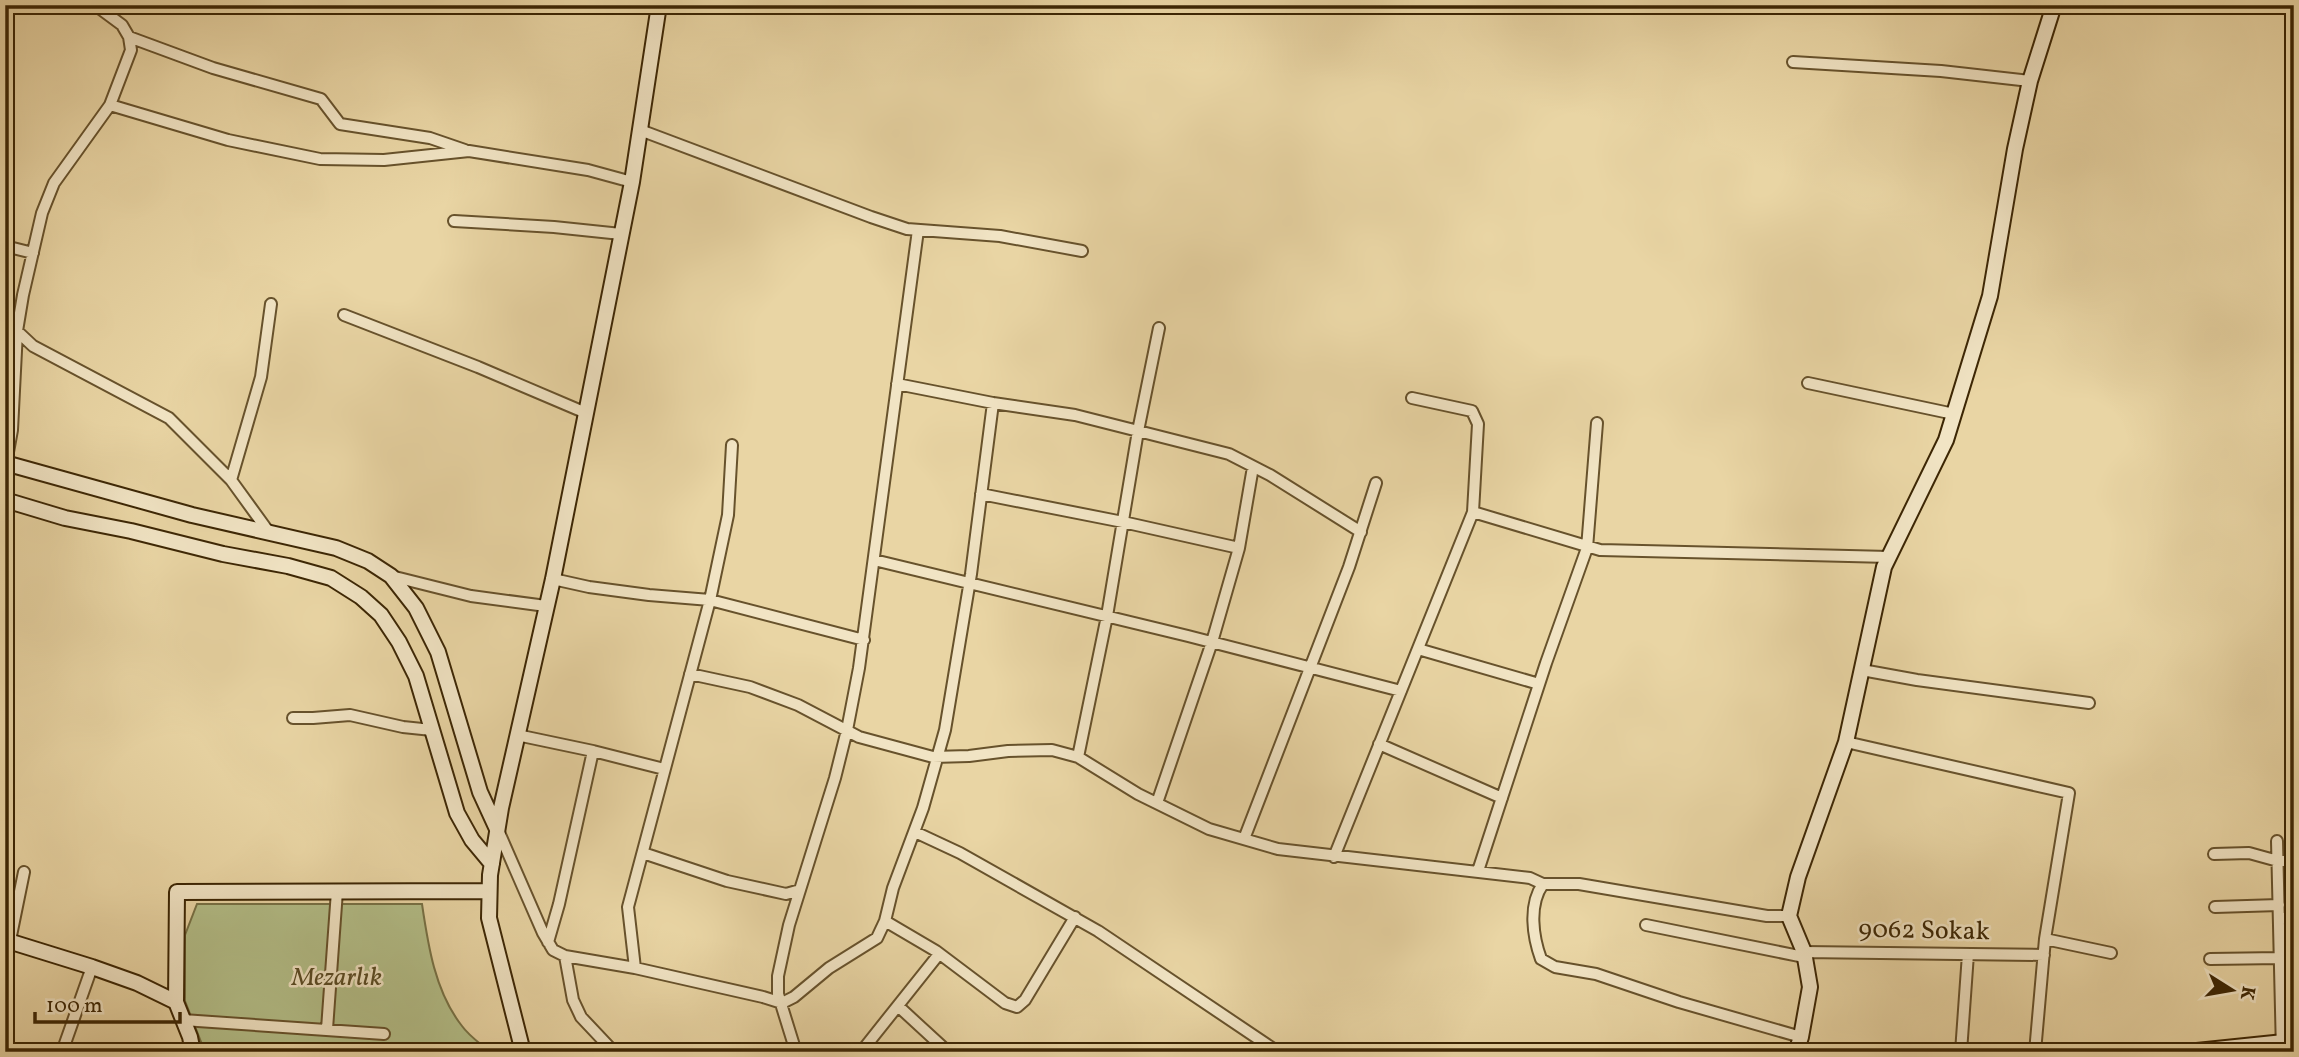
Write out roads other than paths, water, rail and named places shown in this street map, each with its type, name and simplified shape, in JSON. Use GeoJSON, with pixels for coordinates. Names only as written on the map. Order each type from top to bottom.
{"type":"FeatureCollection","features":[{"type":"Feature","properties":{"kind":"street"},"geometry":{"type":"LineString","coordinates":[[95,5],[122,25],[129,37],[131,50],[110,105],[54,183],[42,212],[23,295],[12,430],[5,463],[235,526],[268,531],[336,548],[368,561],[391,576],[416,608],[438,652],[480,792],[542,933],[553,950],[565,956],[635,968],[782,1003],[794,997],[829,968],[877,938],[915,832],[945,730],[970,583],[993,402]]}},
{"type":"Feature","properties":{"kind":"street"},"geometry":{"type":"LineString","coordinates":[[523,1052],[489,918],[492,864],[497,829],[553,579],[632,182],[659,5]]}},
{"type":"Feature","properties":{"kind":"street"},"geometry":{"type":"LineString","coordinates":[[1796,1052],[1810,987],[1804,954],[1789,916],[1798,877],[1846,742],[1884,567],[1947,440],[1990,296],[2008,180],[2030,81],[2054,5]]}},
{"type":"Feature","properties":{"kind":"street"},"geometry":{"type":"LineString","coordinates":[[129,37],[213,68],[321,99],[340,124],[430,138],[469,151],[588,170],[632,182]]}},
{"type":"Feature","properties":{"kind":"street"},"geometry":{"type":"LineString","coordinates":[[1793,62],[1941,71],[2030,81]]}},
{"type":"Feature","properties":{"kind":"street"},"geometry":{"type":"LineString","coordinates":[[110,105],[228,140],[320,159],[384,160],[469,151]]}},
{"type":"Feature","properties":{"kind":"street"},"geometry":{"type":"LineString","coordinates":[[640,130],[907,229],[1000,236],[1082,251]]}},
{"type":"Feature","properties":{"kind":"street"},"geometry":{"type":"LineString","coordinates":[[454,221],[621,234]]}},
{"type":"Feature","properties":{"kind":"street"},"geometry":{"type":"LineString","coordinates":[[796,1052],[778,994],[778,976],[789,925],[835,778],[864,640],[918,230]]}},
{"type":"Feature","properties":{"kind":"street"},"geometry":{"type":"LineString","coordinates":[[5,246],[33,253]]}},
{"type":"Feature","properties":{"kind":"street"},"geometry":{"type":"LineString","coordinates":[[231,480],[261,377],[271,304]]}},
{"type":"Feature","properties":{"kind":"street"},"geometry":{"type":"LineString","coordinates":[[344,315],[586,413]]}},
{"type":"Feature","properties":{"kind":"street"},"geometry":{"type":"LineString","coordinates":[[1078,757],[1107,616],[1138,431],[1159,328]]}},
{"type":"Feature","properties":{"kind":"street"},"geometry":{"type":"LineString","coordinates":[[18,331],[33,346],[169,418],[231,480],[268,531]]}},
{"type":"Feature","properties":{"kind":"street"},"geometry":{"type":"LineString","coordinates":[[1808,383],[1954,414]]}},
{"type":"Feature","properties":{"kind":"street"},"geometry":{"type":"LineString","coordinates":[[897,384],[1075,415],[1229,454],[1361,532]]}},
{"type":"Feature","properties":{"kind":"street"},"geometry":{"type":"LineString","coordinates":[[1334,857],[1473,512],[1478,424],[1472,411],[1412,398]]}},
{"type":"Feature","properties":{"kind":"street"},"geometry":{"type":"LineString","coordinates":[[1478,871],[1587,548],[1597,423]]}},
{"type":"Feature","properties":{"kind":"street"},"geometry":{"type":"LineString","coordinates":[[635,968],[628,907],[710,600],[728,514],[732,445]]}},
{"type":"Feature","properties":{"kind":"street"},"geometry":{"type":"LineString","coordinates":[[1157,803],[1212,642],[1239,548],[1253,467]]}},
{"type":"Feature","properties":{"kind":"street"},"geometry":{"type":"LineString","coordinates":[[1244,839],[1349,568],[1376,483]]}},
{"type":"Feature","properties":{"kind":"street"},"geometry":{"type":"LineString","coordinates":[[981,494],[1239,548]]}},
{"type":"Feature","properties":{"kind":"street"},"geometry":{"type":"LineString","coordinates":[[5,500],[65,518],[288,566],[331,578],[361,597],[381,615],[399,642],[416,676],[457,813],[472,840],[492,864]]}},
{"type":"Feature","properties":{"kind":"street"},"geometry":{"type":"LineString","coordinates":[[1473,512],[1600,550],[1889,556]]}},
{"type":"Feature","properties":{"kind":"street"},"geometry":{"type":"LineString","coordinates":[[725,531],[738,531]]}},
{"type":"Feature","properties":{"kind":"street"},"geometry":{"type":"LineString","coordinates":[[874,560],[1401,691]]}},
{"type":"Feature","properties":{"kind":"street"},"geometry":{"type":"LineString","coordinates":[[391,576],[471,596],[547,606]]}},
{"type":"Feature","properties":{"kind":"street"},"geometry":{"type":"LineString","coordinates":[[553,579],[637,594],[710,600],[864,640]]}},
{"type":"Feature","properties":{"kind":"street"},"geometry":{"type":"LineString","coordinates":[[1418,649],[1539,684]]}},
{"type":"Feature","properties":{"kind":"street"},"geometry":{"type":"LineString","coordinates":[[1862,670],[2089,703]]}},
{"type":"Feature","properties":{"kind":"street"},"geometry":{"type":"LineString","coordinates":[[690,674],[750,687],[798,705],[859,737],[937,757],[1041,750],[1078,757],[1138,794],[1209,829],[1278,849],[1478,871],[1530,878],[1543,884],[1579,884],[1767,916],[1789,916]]}},
{"type":"Feature","properties":{"kind":"street"},"geometry":{"type":"LineString","coordinates":[[293,718],[350,715],[403,727],[432,730]]}},
{"type":"Feature","properties":{"kind":"street"},"geometry":{"type":"LineString","coordinates":[[517,736],[664,769]]}},
{"type":"Feature","properties":{"kind":"street"},"geometry":{"type":"LineString","coordinates":[[1846,742],[2069,793],[2045,939],[2035,1052]]}},
{"type":"Feature","properties":{"kind":"street"},"geometry":{"type":"LineString","coordinates":[[1379,744],[1502,798]]}},
{"type":"Feature","properties":{"kind":"street"},"geometry":{"type":"LineString","coordinates":[[548,942],[593,751]]}},
{"type":"Feature","properties":{"kind":"street"},"geometry":{"type":"LineString","coordinates":[[915,832],[960,853],[1075,917],[1185,987],[1278,1052]]}},
{"type":"Feature","properties":{"kind":"street"},"geometry":{"type":"LineString","coordinates":[[2187,1052],[2286,1045],[2280,963],[2277,841]]}},
{"type":"Feature","properties":{"kind":"street"},"geometry":{"type":"LineString","coordinates":[[643,853],[727,881],[786,894],[800,890]]}},
{"type":"Feature","properties":{"kind":"street"},"geometry":{"type":"LineString","coordinates":[[2214,854],[2249,853],[2294,861]]}},
{"type":"Feature","properties":{"kind":"street"},"geometry":{"type":"LineString","coordinates":[[5,965],[24,872]]}},
{"type":"Feature","properties":{"kind":"street"},"geometry":{"type":"LineString","coordinates":[[1543,884],[1539,889],[1534,913],[1534,937],[1541,959],[1555,967],[1596,974],[1679,1002],[1801,1037]]}},
{"type":"Feature","properties":{"kind":"street"},"geometry":{"type":"LineString","coordinates":[[327,1029],[337,891]]}},
{"type":"Feature","properties":{"kind":"street"},"geometry":{"type":"LineString","coordinates":[[193,1052],[176,1002],[177,892],[489,891]]}},
{"type":"Feature","properties":{"kind":"street"},"geometry":{"type":"LineString","coordinates":[[2215,907],[2279,905]]}},
{"type":"Feature","properties":{"kind":"street"},"geometry":{"type":"LineString","coordinates":[[885,921],[939,954],[1005,1003],[1017,1007],[1025,1000],[1075,917]]}},
{"type":"Feature","properties":{"kind":"street"},"geometry":{"type":"LineString","coordinates":[[2279,918],[2294,918]]}},
{"type":"Feature","properties":{"kind":"street","name":"9062 Sokak"},"geometry":{"type":"LineString","coordinates":[[1646,925],[1804,954],[2043,955]]}},
{"type":"Feature","properties":{"kind":"street"},"geometry":{"type":"LineString","coordinates":[[2045,939],[2111,953]]}},
{"type":"Feature","properties":{"kind":"street"},"geometry":{"type":"LineString","coordinates":[[8,940],[137,983],[176,1002]]}},
{"type":"Feature","properties":{"kind":"street"},"geometry":{"type":"LineString","coordinates":[[861,1052],[939,954]]}},
{"type":"Feature","properties":{"kind":"street"},"geometry":{"type":"LineString","coordinates":[[1961,1052],[1968,954]]}},
{"type":"Feature","properties":{"kind":"street"},"geometry":{"type":"LineString","coordinates":[[565,956],[573,1000],[582,1017],[614,1052]]}},
{"type":"Feature","properties":{"kind":"street"},"geometry":{"type":"LineString","coordinates":[[2210,959],[2280,963],[2294,968]]}},
{"type":"Feature","properties":{"kind":"street"},"geometry":{"type":"LineString","coordinates":[[62,1052],[92,967]]}},
{"type":"Feature","properties":{"kind":"street"},"geometry":{"type":"LineString","coordinates":[[898,1006],[948,1052]]}},
{"type":"Feature","properties":{"kind":"street"},"geometry":{"type":"LineString","coordinates":[[183,1020],[384,1034]]}},
{"type":"Feature","properties":{"kind":"park label","name":"Mezarlık"},"geometry":{"type":"Point","coordinates":[337,978]}}]}
